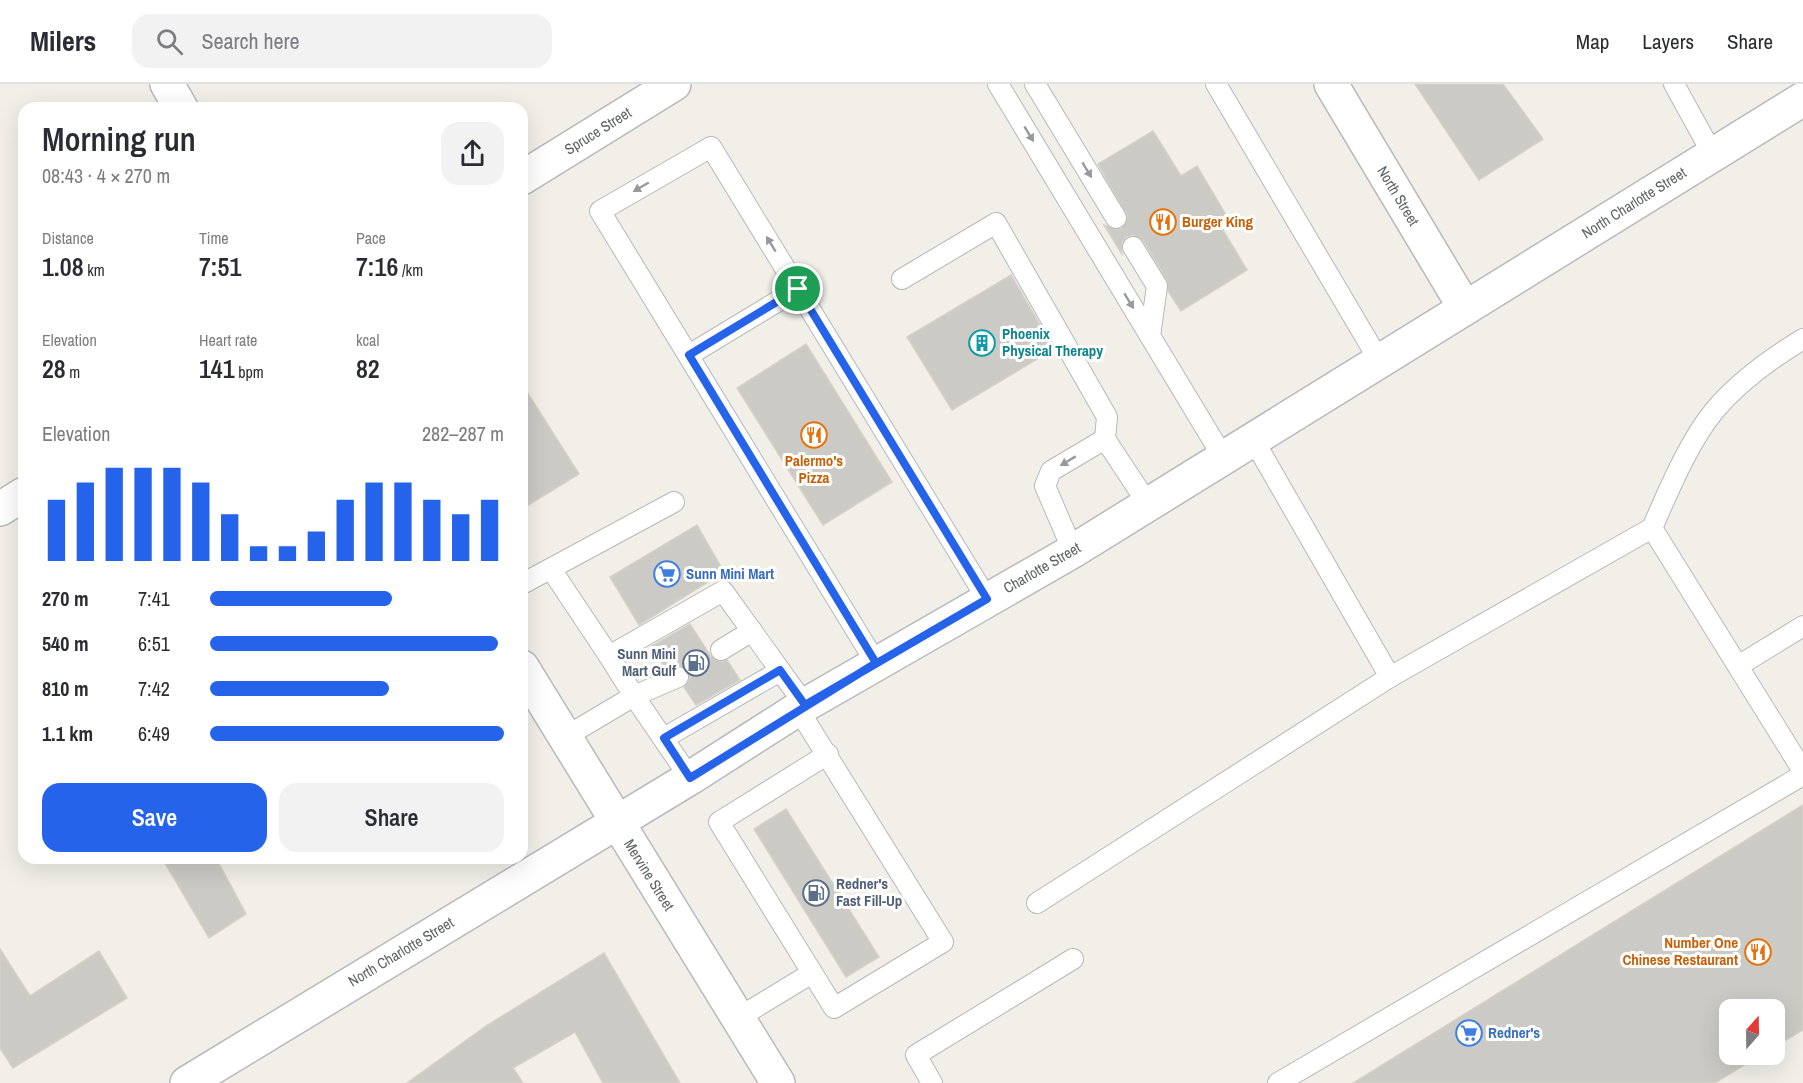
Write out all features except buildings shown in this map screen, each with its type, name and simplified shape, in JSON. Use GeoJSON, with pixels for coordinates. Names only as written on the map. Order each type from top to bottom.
{"type":"FeatureCollection","features":[{"type":"Feature","properties":{"kind":"main road"},"geometry":{"type":"LineString","coordinates":[[167,84],[178,102]]}},
{"type":"Feature","properties":{"kind":"main road","name":"Spruce Street"},"geometry":{"type":"LineString","coordinates":[[528,174],[674,84]]}},
{"type":"Feature","properties":{"kind":"main road","name":"North Street"},"geometry":{"type":"LineString","coordinates":[[1331,84],[1465,308]]}},
{"type":"Feature","properties":{"kind":"main road","name":"North Charlotte Street"},"geometry":{"type":"LineString","coordinates":[[1465,308],[1803,99]]}},
{"type":"Feature","properties":{"kind":"main road","name":"Charlotte Street"},"geometry":{"type":"LineString","coordinates":[[616,821],[690,778],[801,707],[1073,551],[1465,308]]}},
{"type":"Feature","properties":{"kind":"main road"},"geometry":{"type":"LineString","coordinates":[[0,509],[18,498]]}},
{"type":"Feature","properties":{"kind":"main road","name":"Mervine Street"},"geometry":{"type":"LineString","coordinates":[[528,676],[778,1083]]}},
{"type":"Feature","properties":{"kind":"main road","name":"North Charlotte Street"},"geometry":{"type":"LineString","coordinates":[[186,1083],[616,821]]}},
{"type":"Feature","properties":{"kind":"lane"},"geometry":{"type":"LineString","coordinates":[[998,84],[1223,457]]}},
{"type":"Feature","properties":{"kind":"lane"},"geometry":{"type":"LineString","coordinates":[[1035,84],[1116,218]]}},
{"type":"Feature","properties":{"kind":"lane"},"geometry":{"type":"LineString","coordinates":[[1216,84],[1380,362]]}},
{"type":"Feature","properties":{"kind":"lane"},"geometry":{"type":"LineString","coordinates":[[1674,84],[1713,155]]}},
{"type":"Feature","properties":{"kind":"lane"},"geometry":{"type":"LineString","coordinates":[[876,663],[600,211],[711,147],[987,599]]}},
{"type":"Feature","properties":{"kind":"lane"},"geometry":{"type":"LineString","coordinates":[[902,279],[996,223],[1107,417],[1105,438],[1148,504]]}},
{"type":"Feature","properties":{"kind":"lane"},"geometry":{"type":"LineString","coordinates":[[1133,248],[1157,286],[1150,336]]}},
{"type":"Feature","properties":{"kind":"lane"},"geometry":{"type":"LineString","coordinates":[[689,355],[798,289]]}},
{"type":"Feature","properties":{"kind":"lane"},"geometry":{"type":"LineString","coordinates":[[1037,903],[1390,677],[1652,528],[1676,475],[1714,411],[1762,364],[1803,339]]}},
{"type":"Feature","properties":{"kind":"lane"},"geometry":{"type":"LineString","coordinates":[[1073,551],[1045,486],[1051,471],[1105,438]]}},
{"type":"Feature","properties":{"kind":"lane"},"geometry":{"type":"LineString","coordinates":[[1253,439],[1390,677]]}},
{"type":"Feature","properties":{"kind":"lane"},"geometry":{"type":"LineString","coordinates":[[528,581],[674,502]]}},
{"type":"Feature","properties":{"kind":"lane"},"geometry":{"type":"LineString","coordinates":[[1278,1083],[1803,773],[1652,528]]}},
{"type":"Feature","properties":{"kind":"lane"},"geometry":{"type":"LineString","coordinates":[[551,569],[690,778]]}},
{"type":"Feature","properties":{"kind":"lane"},"geometry":{"type":"LineString","coordinates":[[609,656],[723,591],[780,670],[828,754],[943,942],[834,1008],[719,822],[828,754]]}},
{"type":"Feature","properties":{"kind":"lane"},"geometry":{"type":"LineString","coordinates":[[1738,666],[1803,626]]}},
{"type":"Feature","properties":{"kind":"lane"},"geometry":{"type":"LineString","coordinates":[[721,650],[752,631]]}},
{"type":"Feature","properties":{"kind":"lane"},"geometry":{"type":"LineString","coordinates":[[664,738],[780,670]]}},
{"type":"Feature","properties":{"kind":"lane"},"geometry":{"type":"LineString","coordinates":[[565,737],[634,696],[678,677]]}},
{"type":"Feature","properties":{"kind":"lane"},"geometry":{"type":"LineString","coordinates":[[932,1083],[916,1055],[1073,959]]}},
{"type":"Feature","properties":{"kind":"lane"},"geometry":{"type":"LineString","coordinates":[[738,1018],[812,973]]}},
{"type":"Feature","properties":{"kind":"place","name":"Burger King"},"geometry":{"type":"Point","coordinates":[1163,222]}},
{"type":"Feature","properties":{"kind":"place","name":"Phoenix Physical Therapy"},"geometry":{"type":"Point","coordinates":[982,343]}},
{"type":"Feature","properties":{"kind":"place","name":"Palermo's Pizza"},"geometry":{"type":"Point","coordinates":[814,435]}},
{"type":"Feature","properties":{"kind":"place","name":"Sunn Mini Mart"},"geometry":{"type":"Point","coordinates":[667,574]}},
{"type":"Feature","properties":{"kind":"place","name":"Sunn Mini Mart Gulf"},"geometry":{"type":"Point","coordinates":[696,663]}},
{"type":"Feature","properties":{"kind":"place","name":"Redner's Fast Fill-Up"},"geometry":{"type":"Point","coordinates":[816,893]}},
{"type":"Feature","properties":{"kind":"place","name":"Number One Chinese Restaurant"},"geometry":{"type":"Point","coordinates":[1758,952]}},
{"type":"Feature","properties":{"kind":"place","name":"Redner's"},"geometry":{"type":"Point","coordinates":[1469,1033]}},
{"type":"Feature","properties":{"kind":"route"},"geometry":{"type":"LineString","coordinates":[[798,289],[689,355],[876,663],[805,705],[798,709],[690,778],[664,738],[780,670],[805,705],[987,599],[798,289]]}}]}
